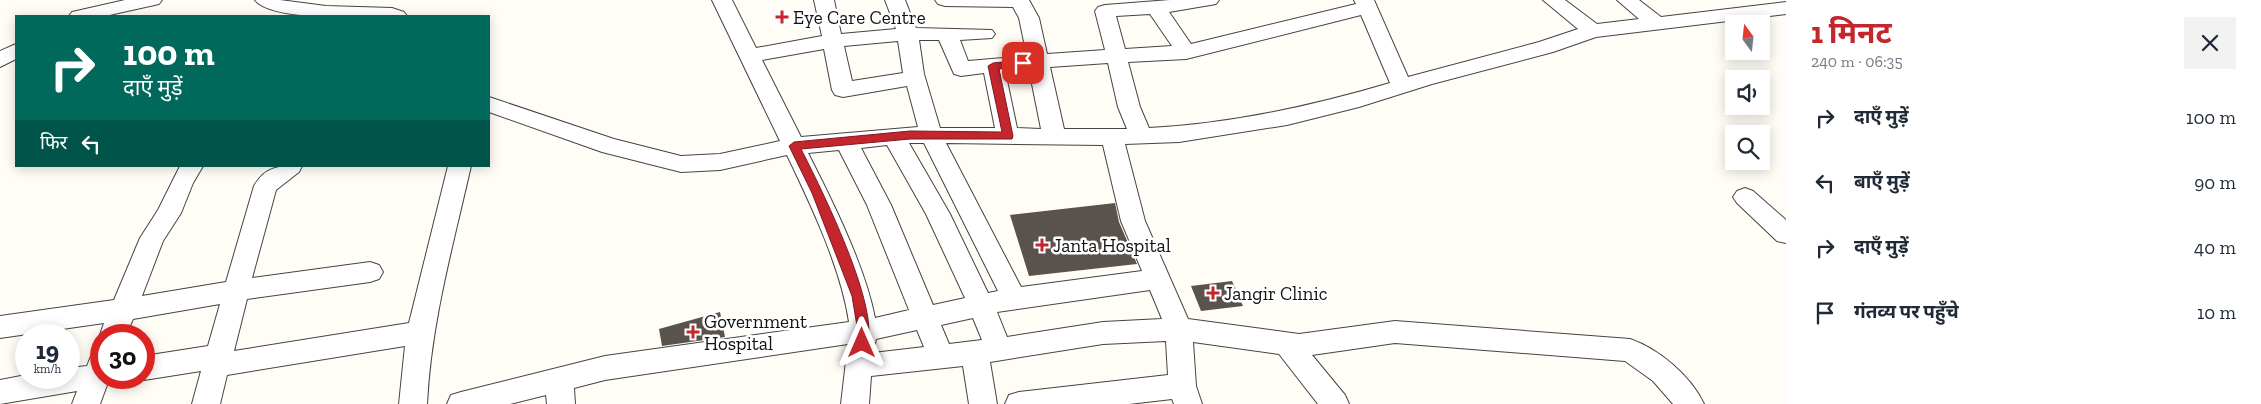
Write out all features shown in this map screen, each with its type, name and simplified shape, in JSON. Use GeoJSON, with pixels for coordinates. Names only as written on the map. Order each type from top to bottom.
{"type":"FeatureCollection","features":[{"type":"Feature","properties":{"kind":"street"},"geometry":{"type":"LineString","coordinates":[[71,15],[79,0]]}},
{"type":"Feature","properties":{"kind":"street"},"geometry":{"type":"LineString","coordinates":[[84,15],[152,0]]}},
{"type":"Feature","properties":{"kind":"street"},"geometry":{"type":"LineString","coordinates":[[722,0],[818,193],[858,296],[864,332],[858,366],[855,404]]}},
{"type":"Feature","properties":{"kind":"street"},"geometry":{"type":"LineString","coordinates":[[824,0],[843,90],[915,78]]}},
{"type":"Feature","properties":{"kind":"street"},"geometry":{"type":"LineString","coordinates":[[895,0],[906,26],[915,78],[930,135],[1014,298]]}},
{"type":"Feature","properties":{"kind":"street"},"geometry":{"type":"LineString","coordinates":[[946,0],[975,2],[1020,0],[1029,18],[1054,136]]}},
{"type":"Feature","properties":{"kind":"street"},"geometry":{"type":"LineString","coordinates":[[1141,136],[1130,107],[1105,11],[1156,8],[1209,0]]}},
{"type":"Feature","properties":{"kind":"street"},"geometry":{"type":"LineString","coordinates":[[1554,0],[1593,31]]}},
{"type":"Feature","properties":{"kind":"street"},"geometry":{"type":"LineString","coordinates":[[1627,0],[1658,24]]}},
{"type":"Feature","properties":{"kind":"street"},"geometry":{"type":"LineString","coordinates":[[947,34],[961,69],[1038,61],[1186,52],[1289,28],[1365,4],[1402,86]]}},
{"type":"Feature","properties":{"kind":"street"},"geometry":{"type":"LineString","coordinates":[[266,7],[394,15]]}},
{"type":"Feature","properties":{"kind":"street"},"geometry":{"type":"LineString","coordinates":[[1156,8],[1186,52]]}},
{"type":"Feature","properties":{"kind":"street"},"geometry":{"type":"LineString","coordinates":[[490,104],[610,146],[681,164],[720,162],[794,146],[894,137],[930,135],[1112,137],[1179,134],[1287,116],[1351,102],[1402,86],[1546,47],[1593,31],[1786,8]]}},
{"type":"Feature","properties":{"kind":"street"},"geometry":{"type":"LineString","coordinates":[[750,56],[832,41],[908,34],[985,34]]}},
{"type":"Feature","properties":{"kind":"street"},"geometry":{"type":"LineString","coordinates":[[993,66],[1008,136]]}},
{"type":"Feature","properties":{"kind":"street"},"geometry":{"type":"LineString","coordinates":[[894,137],[923,185],[982,306],[987,351],[983,404]]}},
{"type":"Feature","properties":{"kind":"street"},"geometry":{"type":"LineString","coordinates":[[1019,404],[1185,395],[1179,329],[1133,221],[1112,137]]}},
{"type":"Feature","properties":{"kind":"street"},"geometry":{"type":"LineString","coordinates":[[846,141],[879,205],[941,357]]}},
{"type":"Feature","properties":{"kind":"street"},"geometry":{"type":"LineString","coordinates":[[117,324],[152,238],[169,213],[182,182],[191,167]]}},
{"type":"Feature","properties":{"kind":"street"},"geometry":{"type":"LineString","coordinates":[[206,404],[266,186],[290,167]]}},
{"type":"Feature","properties":{"kind":"street"},"geometry":{"type":"LineString","coordinates":[[413,404],[414,366],[420,332],[460,167]]}},
{"type":"Feature","properties":{"kind":"street"},"geometry":{"type":"LineString","coordinates":[[1745,197],[1786,234]]}},
{"type":"Feature","properties":{"kind":"street"},"geometry":{"type":"LineString","coordinates":[[0,327],[123,310],[319,277],[370,272]]}},
{"type":"Feature","properties":{"kind":"street"},"geometry":{"type":"LineString","coordinates":[[461,404],[560,392],[605,368],[864,332],[1014,298],[1158,279]]}},
{"type":"Feature","properties":{"kind":"street"},"geometry":{"type":"LineString","coordinates":[[858,366],[987,351],[1103,333],[1179,329],[1299,345],[1395,332],[1630,350],[1663,373],[1690,404]]}},
{"type":"Feature","properties":{"kind":"street"},"geometry":{"type":"LineString","coordinates":[[155,367],[219,360],[420,332]]}},
{"type":"Feature","properties":{"kind":"street"},"geometry":{"type":"LineString","coordinates":[[1286,343],[1335,404]]}},
{"type":"Feature","properties":{"kind":"street"},"geometry":{"type":"LineString","coordinates":[[0,392],[90,374]]}},
{"type":"Feature","properties":{"kind":"street"},"geometry":{"type":"LineString","coordinates":[[86,404],[93,389]]}},
{"type":"Feature","properties":{"kind":"building"},"geometry":{"type":"Polygon","coordinates":[[[1115,203],[1119,222],[1137,264],[1029,276],[1010,215],[1115,203]]]}},
{"type":"Feature","properties":{"kind":"building"},"geometry":{"type":"Polygon","coordinates":[[[1232,281],[1243,306],[1201,311],[1191,286],[1232,281]]]}},
{"type":"Feature","properties":{"kind":"building"},"geometry":{"type":"Polygon","coordinates":[[[720,312],[725,337],[662,346],[659,329],[720,312]]]}},
{"type":"Feature","properties":{"kind":"place","name":"Eye Care Centre"},"geometry":{"type":"Point","coordinates":[782,17]}},
{"type":"Feature","properties":{"kind":"place","name":"Janta Hospital"},"geometry":{"type":"Point","coordinates":[1042,245]}},
{"type":"Feature","properties":{"kind":"place","name":"Jangir Clinic"},"geometry":{"type":"Point","coordinates":[1213,293]}},
{"type":"Feature","properties":{"kind":"place","name":"Government Hospital"},"geometry":{"type":"Point","coordinates":[693,332]}},
{"type":"Feature","properties":{"kind":"route"},"geometry":{"type":"LineString","coordinates":[[862,343],[864,332],[858,296],[818,193],[794,146],[910,135],[1008,136],[993,66],[1023,63]]}}]}
